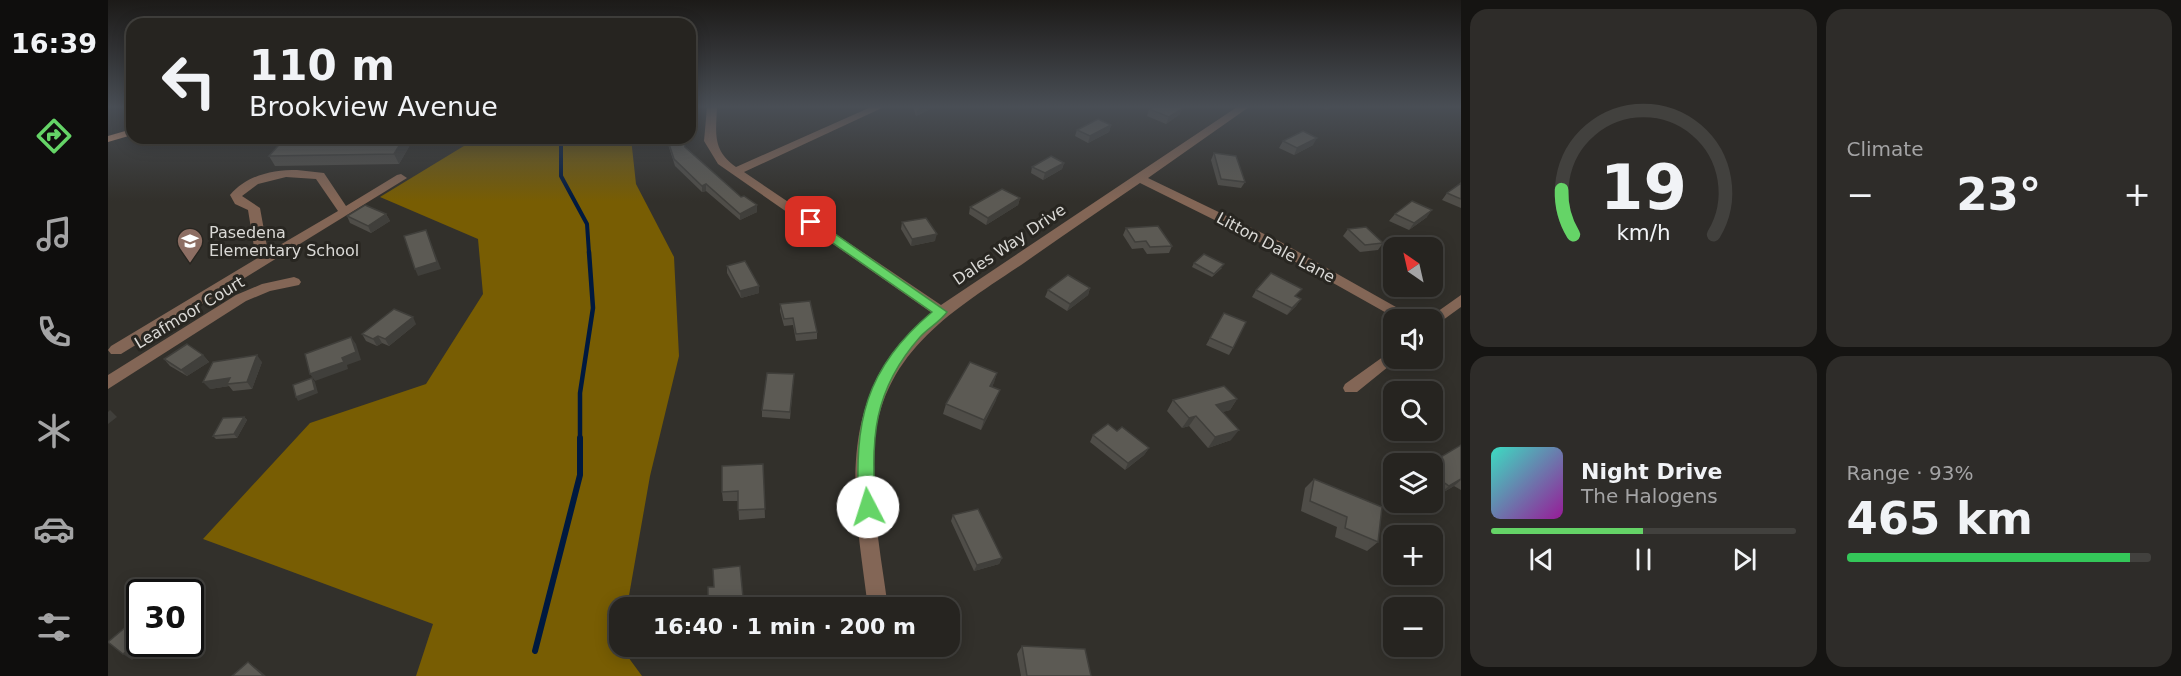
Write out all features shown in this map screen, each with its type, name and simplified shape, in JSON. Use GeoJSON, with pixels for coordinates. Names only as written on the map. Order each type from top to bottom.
{"type":"FeatureCollection","features":[{"type":"Feature","properties":{"kind":"street"},"geometry":{"type":"LineString","coordinates":[[711,139],[713,149],[722,162],[940,312]]}},
{"type":"Feature","properties":{"kind":"street"},"geometry":{"type":"LineString","coordinates":[[736,171],[809,139]]}},
{"type":"Feature","properties":{"kind":"street","name":"Dales Way Drive"},"geometry":{"type":"LineString","coordinates":[[877,597],[865,472],[866,438],[876,391],[886,371],[916,333],[940,312],[1197,139]]}},
{"type":"Feature","properties":{"kind":"street"},"geometry":{"type":"LineString","coordinates":[[263,261],[254,208],[239,201],[236,195],[244,186],[275,174],[320,176],[344,212]]}},
{"type":"Feature","properties":{"kind":"street"},"geometry":{"type":"LineString","coordinates":[[138,364],[112,348],[263,261],[400,177]]}},
{"type":"Feature","properties":{"kind":"street","name":"Litton Dale Lane"},"geometry":{"type":"LineString","coordinates":[[1139,178],[1274,244],[1392,309]]}},
{"type":"Feature","properties":{"kind":"street","name":"Leafmoor Court"},"geometry":{"type":"LineString","coordinates":[[108,383],[241,298],[267,287],[294,282]]}},
{"type":"Feature","properties":{"kind":"street"},"geometry":{"type":"LineString","coordinates":[[1443,314],[1461,300]]}},
{"type":"Feature","properties":{"kind":"street"},"geometry":{"type":"LineString","coordinates":[[1351,388],[1383,363]]}},
{"type":"Feature","properties":{"kind":"shaded area"},"geometry":{"type":"Polygon","coordinates":[[[467,144],[632,144],[636,184],[674,257],[679,356],[650,476],[629,597],[609,597],[609,657],[628,657],[642,676],[416,676],[433,624],[203,539],[310,423],[426,384],[483,294],[478,239],[380,197],[467,144]]]}},
{"type":"Feature","properties":{"kind":"building"},"geometry":{"type":"Polygon","coordinates":[[[1288,139],[1316,139],[1297,148],[1283,141],[1288,139]]]}},
{"type":"Feature","properties":{"kind":"building"},"geometry":{"type":"Polygon","coordinates":[[[280,144],[400,144],[394,154],[269,156],[280,144]]]}},
{"type":"Feature","properties":{"kind":"building"},"geometry":{"type":"Polygon","coordinates":[[[669,144],[684,144],[741,197],[744,196],[757,205],[740,214],[706,184],[702,186],[674,159],[669,144]]]}},
{"type":"Feature","properties":{"kind":"building"},"geometry":{"type":"Polygon","coordinates":[[[1214,153],[1236,156],[1245,182],[1221,179],[1214,153]]]}},
{"type":"Feature","properties":{"kind":"building"},"geometry":{"type":"Polygon","coordinates":[[[1051,156],[1064,163],[1045,173],[1032,167],[1051,156]]]}},
{"type":"Feature","properties":{"kind":"building"},"geometry":{"type":"Polygon","coordinates":[[[1461,183],[1461,199],[1447,193],[1461,183]]]}},
{"type":"Feature","properties":{"kind":"building"},"geometry":{"type":"Polygon","coordinates":[[[1002,189],[1020,198],[988,218],[970,207],[1002,189]]]}},
{"type":"Feature","properties":{"kind":"building"},"geometry":{"type":"Polygon","coordinates":[[[1412,201],[1432,210],[1414,223],[1395,214],[1412,201]]]}},
{"type":"Feature","properties":{"kind":"building"},"geometry":{"type":"Polygon","coordinates":[[[365,205],[386,214],[368,226],[347,216],[365,205]]]}},
{"type":"Feature","properties":{"kind":"building"},"geometry":{"type":"Polygon","coordinates":[[[926,218],[937,234],[912,239],[902,222],[926,218]]]}},
{"type":"Feature","properties":{"kind":"building"},"geometry":{"type":"Polygon","coordinates":[[[1158,226],[1172,246],[1150,247],[1146,241],[1135,242],[1126,228],[1158,226]]]}},
{"type":"Feature","properties":{"kind":"building"},"geometry":{"type":"Polygon","coordinates":[[[1366,227],[1383,243],[1365,245],[1348,229],[1366,227]]]}},
{"type":"Feature","properties":{"kind":"building"},"geometry":{"type":"Polygon","coordinates":[[[426,230],[437,262],[415,269],[404,236],[426,230]]]}},
{"type":"Feature","properties":{"kind":"building"},"geometry":{"type":"Polygon","coordinates":[[[1204,254],[1224,264],[1214,274],[1194,263],[1204,254]]]}},
{"type":"Feature","properties":{"kind":"building"},"geometry":{"type":"Polygon","coordinates":[[[745,261],[759,286],[740,291],[727,266],[745,261]]]}},
{"type":"Feature","properties":{"kind":"building"},"geometry":{"type":"Polygon","coordinates":[[[1271,273],[1302,289],[1295,296],[1301,299],[1292,308],[1256,290],[1271,273]]]}},
{"type":"Feature","properties":{"kind":"building"},"geometry":{"type":"Polygon","coordinates":[[[1068,275],[1090,288],[1070,304],[1048,290],[1068,275]]]}},
{"type":"Feature","properties":{"kind":"building"},"geometry":{"type":"Polygon","coordinates":[[[810,301],[817,332],[796,334],[793,318],[784,319],[780,304],[810,301]]]}},
{"type":"Feature","properties":{"kind":"building"},"geometry":{"type":"Polygon","coordinates":[[[394,309],[413,317],[385,339],[378,336],[373,339],[362,334],[394,309]]]}},
{"type":"Feature","properties":{"kind":"building"},"geometry":{"type":"Polygon","coordinates":[[[1224,313],[1246,322],[1233,348],[1210,338],[1224,313]]]}},
{"type":"Feature","properties":{"kind":"building"},"geometry":{"type":"Polygon","coordinates":[[[351,337],[356,352],[342,358],[344,362],[310,374],[305,354],[351,337]]]}},
{"type":"Feature","properties":{"kind":"building"},"geometry":{"type":"Polygon","coordinates":[[[187,344],[203,355],[181,370],[164,359],[187,344]]]}},
{"type":"Feature","properties":{"kind":"building"},"geometry":{"type":"Polygon","coordinates":[[[257,355],[247,382],[227,384],[230,378],[203,382],[213,362],[257,355]]]}},
{"type":"Feature","properties":{"kind":"building"},"geometry":{"type":"Polygon","coordinates":[[[970,362],[997,373],[990,386],[1000,390],[984,420],[946,404],[970,362]]]}},
{"type":"Feature","properties":{"kind":"building"},"geometry":{"type":"Polygon","coordinates":[[[767,373],[794,374],[790,412],[762,410],[767,373]]]}},
{"type":"Feature","properties":{"kind":"building"},"geometry":{"type":"Polygon","coordinates":[[[312,378],[315,390],[296,397],[293,385],[312,378]]]}},
{"type":"Feature","properties":{"kind":"building"},"geometry":{"type":"Polygon","coordinates":[[[1224,386],[1237,399],[1216,405],[1239,430],[1215,437],[1196,416],[1189,418],[1173,400],[1224,386]]]}},
{"type":"Feature","properties":{"kind":"building"},"geometry":{"type":"Polygon","coordinates":[[[244,417],[234,434],[213,436],[223,418],[244,417]]]}},
{"type":"Feature","properties":{"kind":"building"},"geometry":{"type":"Polygon","coordinates":[[[1108,424],[1117,431],[1122,427],[1149,448],[1128,463],[1093,435],[1108,424]]]}},
{"type":"Feature","properties":{"kind":"building"},"geometry":{"type":"Polygon","coordinates":[[[1461,445],[1461,479],[1449,486],[1443,482],[1443,456],[1461,445]]]}},
{"type":"Feature","properties":{"kind":"building"},"geometry":{"type":"Polygon","coordinates":[[[763,464],[765,509],[738,510],[738,491],[722,492],[722,466],[763,464]]]}},
{"type":"Feature","properties":{"kind":"building"},"geometry":{"type":"Polygon","coordinates":[[[1314,479],[1382,507],[1378,542],[1345,528],[1347,517],[1310,501],[1314,479]]]}},
{"type":"Feature","properties":{"kind":"building"},"geometry":{"type":"Polygon","coordinates":[[[978,509],[1002,558],[977,565],[953,515],[978,509]]]}},
{"type":"Feature","properties":{"kind":"building"},"geometry":{"type":"Polygon","coordinates":[[[740,566],[743,597],[708,597],[708,587],[714,587],[713,569],[740,566]]]}},
{"type":"Feature","properties":{"kind":"building"},"geometry":{"type":"Polygon","coordinates":[[[126,627],[126,652],[123,654],[108,642],[126,627]]]}},
{"type":"Feature","properties":{"kind":"building"},"geometry":{"type":"Polygon","coordinates":[[[1022,646],[1085,649],[1091,676],[1027,676],[1022,646]]]}},
{"type":"Feature","properties":{"kind":"building"},"geometry":{"type":"Polygon","coordinates":[[[248,662],[264,676],[232,676],[248,662]]]}},
{"type":"Feature","properties":{"kind":"waterway"},"geometry":{"type":"LineString","coordinates":[[561,144],[561,176],[587,224],[589,253]]}},
{"type":"Feature","properties":{"kind":"waterway"},"geometry":{"type":"LineString","coordinates":[[535,651],[580,475],[580,393],[593,308],[589,252]]}},
{"type":"Feature","properties":{"kind":"place","name":"Pasedena Elementary School"},"geometry":{"type":"Point","coordinates":[190,264]}},
{"type":"Feature","properties":{"kind":"route"},"geometry":{"type":"LineString","coordinates":[[811,222],[940,312],[916,333],[886,371],[876,391],[870,414],[864,461],[868,507]]}}]}
